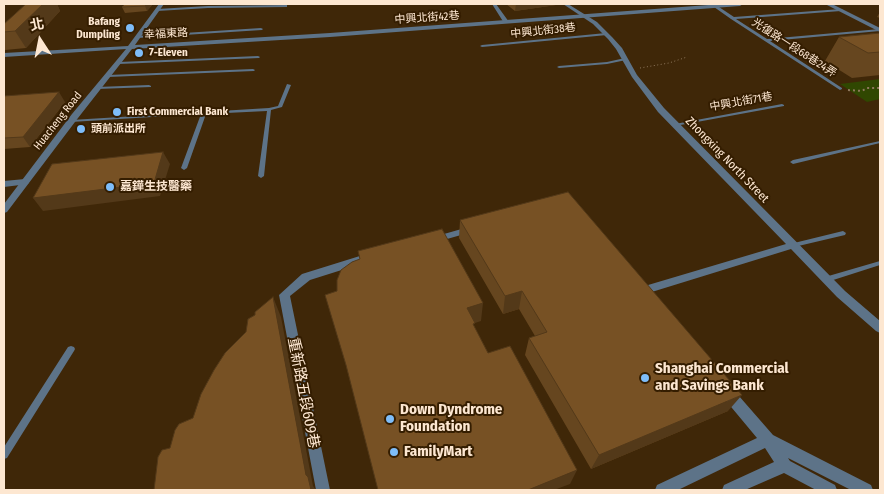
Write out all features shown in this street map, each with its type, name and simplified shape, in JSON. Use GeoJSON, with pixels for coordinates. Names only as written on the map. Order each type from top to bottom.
{"type":"FeatureCollection","features":[{"type":"Feature","properties":{"kind":"street","name":"Huacheng Road"},"geometry":{"type":"LineString","coordinates":[[4,210],[71,121],[119,63],[162,4]]}},
{"type":"Feature","properties":{"kind":"street"},"geometry":{"type":"LineString","coordinates":[[494,4],[506,22]]}},
{"type":"Feature","properties":{"kind":"street","name":"Zhongxing North Street"},"geometry":{"type":"LineString","coordinates":[[564,4],[586,16],[606,34],[619,48],[631,70],[660,110],[827,279],[880,328]]}},
{"type":"Feature","properties":{"kind":"street","name":"中興北街42巷"},"geometry":{"type":"LineString","coordinates":[[330,35],[740,4]]}},
{"type":"Feature","properties":{"kind":"street"},"geometry":{"type":"LineString","coordinates":[[828,4],[880,30]]}},
{"type":"Feature","properties":{"kind":"street","name":"幸福東路"},"geometry":{"type":"LineString","coordinates":[[4,55],[330,35]]}},
{"type":"Feature","properties":{"kind":"street"},"geometry":{"type":"LineString","coordinates":[[4,184],[25,182]]}},
{"type":"Feature","properties":{"kind":"street"},"geometry":{"type":"LineString","coordinates":[[425,242],[481,227]]}},
{"type":"Feature","properties":{"kind":"street"},"geometry":{"type":"LineString","coordinates":[[642,292],[794,246]]}},
{"type":"Feature","properties":{"kind":"street"},"geometry":{"type":"LineString","coordinates":[[272,307],[306,277],[378,255]]}},
{"type":"Feature","properties":{"kind":"street","name":"重新路五段609巷"},"geometry":{"type":"LineString","coordinates":[[284,295],[323,490]]}},
{"type":"Feature","properties":{"kind":"street"},"geometry":{"type":"LineString","coordinates":[[718,381],[768,440],[786,466],[830,490]]}},
{"type":"Feature","properties":{"kind":"street"},"geometry":{"type":"LineString","coordinates":[[662,490],[768,440]]}},
{"type":"Feature","properties":{"kind":"street"},"geometry":{"type":"LineString","coordinates":[[768,440],[866,490]]}},
{"type":"Feature","properties":{"kind":"street"},"geometry":{"type":"LineString","coordinates":[[729,490],[779,467],[786,466]]}},
{"type":"Feature","properties":{"kind":"lane"},"geometry":{"type":"LineString","coordinates":[[157,10],[286,6]]}},
{"type":"Feature","properties":{"kind":"lane","name":"光復路一段68巷24弄"},"geometry":{"type":"LineString","coordinates":[[714,6],[840,89]]}},
{"type":"Feature","properties":{"kind":"lane"},"geometry":{"type":"LineString","coordinates":[[732,18],[840,10]]}},
{"type":"Feature","properties":{"kind":"lane"},"geometry":{"type":"LineString","coordinates":[[137,37],[261,29]]}},
{"type":"Feature","properties":{"kind":"lane"},"geometry":{"type":"LineString","coordinates":[[766,40],[880,30]]}},
{"type":"Feature","properties":{"kind":"lane","name":"中興北街38巷"},"geometry":{"type":"LineString","coordinates":[[482,46],[606,34]]}},
{"type":"Feature","properties":{"kind":"lane"},"geometry":{"type":"LineString","coordinates":[[119,63],[258,57]]}},
{"type":"Feature","properties":{"kind":"lane"},"geometry":{"type":"LineString","coordinates":[[559,67],[607,63],[625,59]]}},
{"type":"Feature","properties":{"kind":"lane"},"geometry":{"type":"LineString","coordinates":[[108,76],[253,70]]}},
{"type":"Feature","properties":{"kind":"lane"},"geometry":{"type":"LineString","coordinates":[[97,88],[149,86]]}},
{"type":"Feature","properties":{"kind":"lane"},"geometry":{"type":"LineString","coordinates":[[71,121],[269,109],[280,107],[289,86]]}},
{"type":"Feature","properties":{"kind":"lane","name":"中興北街71巷"},"geometry":{"type":"LineString","coordinates":[[675,124],[782,105]]}},
{"type":"Feature","properties":{"kind":"lane"},"geometry":{"type":"LineString","coordinates":[[261,176],[269,109]]}},
{"type":"Feature","properties":{"kind":"lane"},"geometry":{"type":"LineString","coordinates":[[184,168],[204,113]]}},
{"type":"Feature","properties":{"kind":"lane"},"geometry":{"type":"LineString","coordinates":[[793,162],[880,142]]}},
{"type":"Feature","properties":{"kind":"lane"},"geometry":{"type":"LineString","coordinates":[[794,246],[843,233]]}},
{"type":"Feature","properties":{"kind":"lane"},"geometry":{"type":"LineString","coordinates":[[827,279],[880,263]]}},
{"type":"Feature","properties":{"kind":"lane"},"geometry":{"type":"LineString","coordinates":[[4,455],[71,349]]}},
{"type":"Feature","properties":{"kind":"path"},"geometry":{"type":"LineString","coordinates":[[631,70],[687,58]]}},
{"type":"Feature","properties":{"kind":"path"},"geometry":{"type":"LineString","coordinates":[[840,89],[862,91],[867,88],[880,88]]}},
{"type":"Feature","properties":{"kind":"green space"},"geometry":{"type":"Polygon","coordinates":[[[880,79],[880,99],[867,102],[840,84],[880,79]]]}},
{"type":"Feature","properties":{"kind":"building"},"geometry":{"type":"Polygon","coordinates":[[[26,4],[43,4],[15,31],[4,32],[4,24],[26,4]]]}},
{"type":"Feature","properties":{"kind":"building"},"geometry":{"type":"Polygon","coordinates":[[[125,4],[147,4],[145,6],[122,7],[125,4]]]}},
{"type":"Feature","properties":{"kind":"building"},"geometry":{"type":"Polygon","coordinates":[[[880,33],[880,52],[868,53],[839,37],[880,33]]]}},
{"type":"Feature","properties":{"kind":"building"},"geometry":{"type":"Polygon","coordinates":[[[59,92],[23,137],[4,138],[4,96],[59,92]]]}},
{"type":"Feature","properties":{"kind":"building"},"geometry":{"type":"Polygon","coordinates":[[[163,152],[154,183],[33,198],[52,164],[163,152]]]}},
{"type":"Feature","properties":{"kind":"building"},"geometry":{"type":"Polygon","coordinates":[[[568,192],[742,395],[599,455],[529,338],[547,332],[522,291],[505,296],[460,220],[568,192]]]}},
{"type":"Feature","properties":{"kind":"building"},"geometry":{"type":"Polygon","coordinates":[[[442,229],[483,303],[467,308],[488,353],[510,346],[577,470],[528,490],[378,490],[346,365],[325,295],[337,291],[337,280],[341,270],[360,259],[358,251],[442,229]]]}},
{"type":"Feature","properties":{"kind":"building"},"geometry":{"type":"Polygon","coordinates":[[[273,297],[306,475],[311,490],[154,490],[158,457],[162,450],[170,448],[175,430],[179,424],[193,418],[201,394],[214,370],[225,353],[246,332],[248,319],[255,315],[255,312],[273,297]]]}},
{"type":"Feature","properties":{"kind":"place","name":"Bafang Dumpling"},"geometry":{"type":"Point","coordinates":[130,28]}},
{"type":"Feature","properties":{"kind":"place","name":"7-Eleven"},"geometry":{"type":"Point","coordinates":[139,53]}},
{"type":"Feature","properties":{"kind":"place","name":"First Commercial Bank"},"geometry":{"type":"Point","coordinates":[117,112]}},
{"type":"Feature","properties":{"kind":"place","name":"頭前派出所"},"geometry":{"type":"Point","coordinates":[81,129]}},
{"type":"Feature","properties":{"kind":"place","name":"嘉鏵生技醫藥"},"geometry":{"type":"Point","coordinates":[110,187]}},
{"type":"Feature","properties":{"kind":"place","name":"Shanghai Commercial and Savings Bank"},"geometry":{"type":"Point","coordinates":[645,378]}},
{"type":"Feature","properties":{"kind":"place","name":"Down Dyndrome Foundation"},"geometry":{"type":"Point","coordinates":[390,419]}},
{"type":"Feature","properties":{"kind":"place","name":"FamilyMart"},"geometry":{"type":"Point","coordinates":[394,452]}}]}
